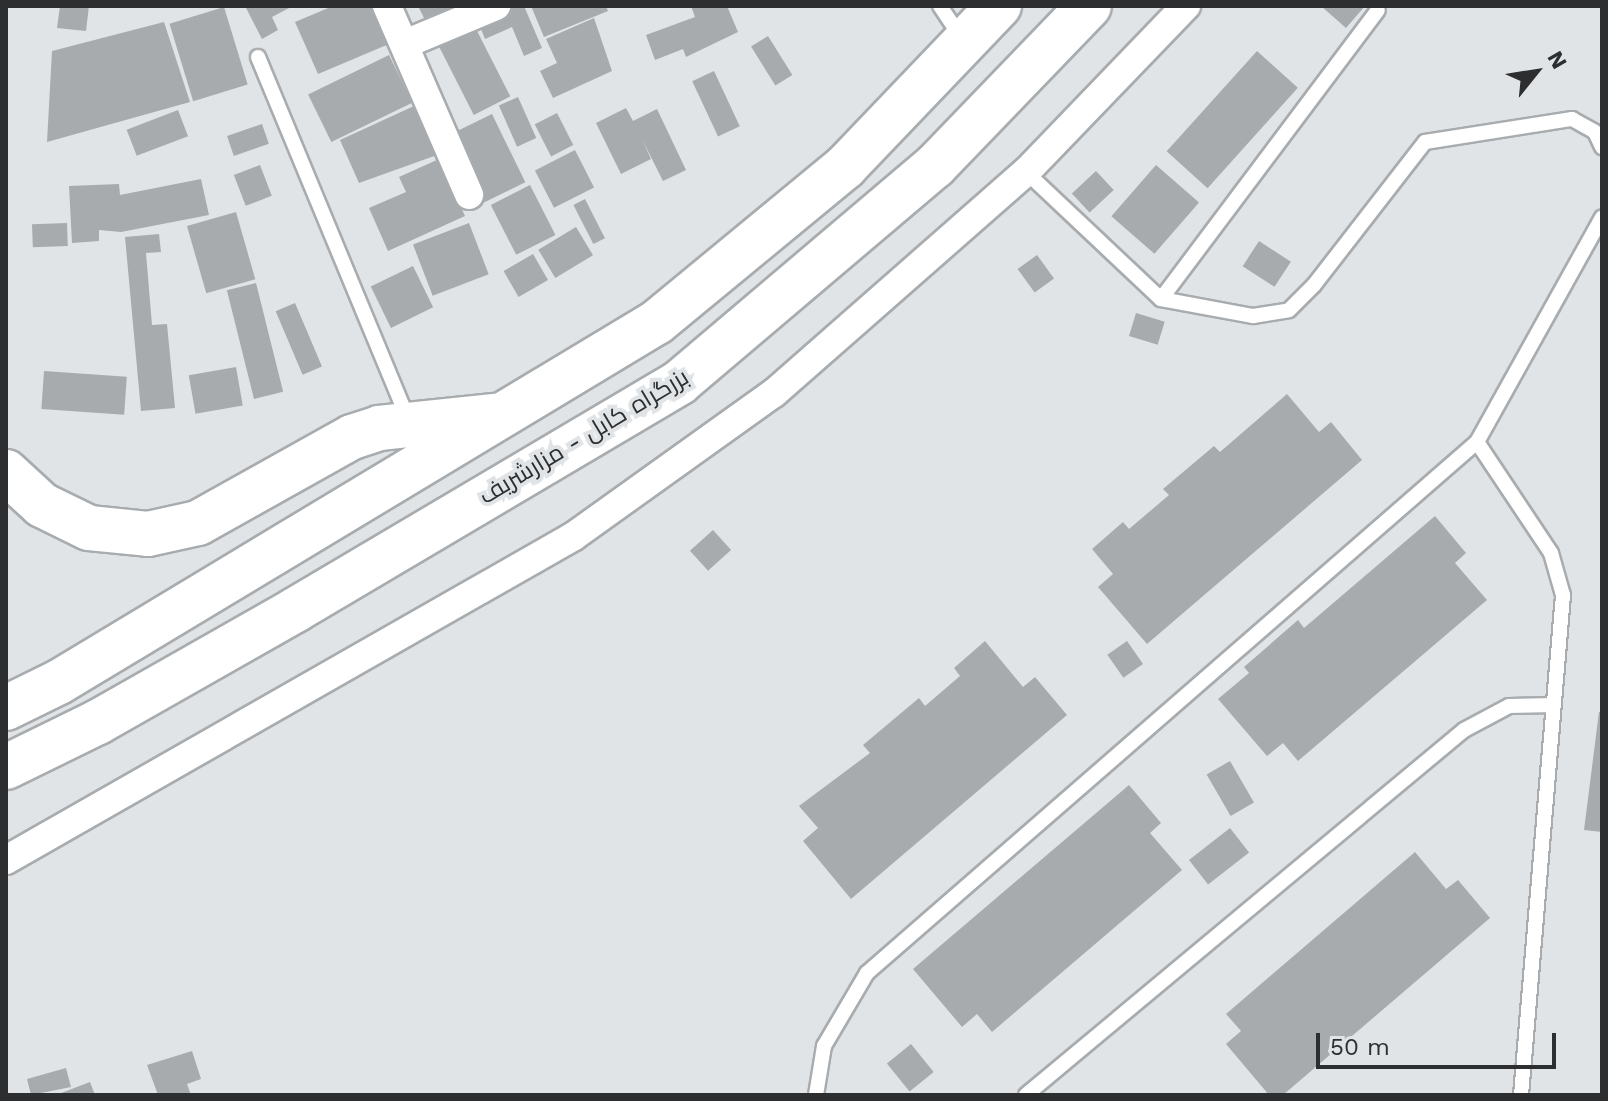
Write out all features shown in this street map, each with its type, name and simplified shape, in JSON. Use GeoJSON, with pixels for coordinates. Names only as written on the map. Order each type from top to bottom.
{"type":"FeatureCollection","features":[{"type":"Feature","properties":{"kind":"highway"},"geometry":{"type":"LineString","coordinates":[[6,708],[59,682],[277,547],[509,414],[657,322],[845,167],[966,44],[999,6]]}},
{"type":"Feature","properties":{"kind":"highway","name":"بزرگراه کابل - مزارشریف"},"geometry":{"type":"LineString","coordinates":[[6,767],[229,647],[680,382],[935,166],[1089,6]]}},
{"type":"Feature","properties":{"kind":"highway"},"geometry":{"type":"LineString","coordinates":[[6,472],[42,505],[89,528],[148,534],[198,523],[352,437],[410,424],[509,414]]}},
{"type":"Feature","properties":{"kind":"street"},"geometry":{"type":"LineString","coordinates":[[387,6],[469,195]]}},
{"type":"Feature","properties":{"kind":"street"},"geometry":{"type":"LineString","coordinates":[[405,44],[496,6]]}},
{"type":"Feature","properties":{"kind":"street"},"geometry":{"type":"LineString","coordinates":[[6,860],[574,536],[774,393],[1026,172],[1186,6]]}},
{"type":"Feature","properties":{"kind":"lane"},"geometry":{"type":"LineString","coordinates":[[940,6],[966,44]]}},
{"type":"Feature","properties":{"kind":"lane"},"geometry":{"type":"LineString","coordinates":[[1161,299],[1378,10]]}},
{"type":"Feature","properties":{"kind":"lane"},"geometry":{"type":"LineString","coordinates":[[258,57],[410,424]]}},
{"type":"Feature","properties":{"kind":"lane"},"geometry":{"type":"LineString","coordinates":[[1026,172],[1161,299],[1253,316],[1289,310],[1314,285],[1425,142],[1572,119],[1595,132],[1602,147]]}},
{"type":"Feature","properties":{"kind":"lane"},"geometry":{"type":"LineString","coordinates":[[816,1095],[824,1046],[867,973],[1477,442],[1602,217]]}},
{"type":"Feature","properties":{"kind":"lane"},"geometry":{"type":"LineString","coordinates":[[1477,442],[1551,553],[1563,595],[1521,1095]]}},
{"type":"Feature","properties":{"kind":"lane"},"geometry":{"type":"LineString","coordinates":[[1026,1095],[1464,730],[1509,706],[1554,705]]}},
{"type":"Feature","properties":{"kind":"building"},"geometry":{"type":"Polygon","coordinates":[[[60,6],[89,6],[86,31],[57,28],[60,6]]]}},
{"type":"Feature","properties":{"kind":"building"},"geometry":{"type":"Polygon","coordinates":[[[293,6],[272,17],[278,30],[262,39],[246,8],[293,6]]]}},
{"type":"Feature","properties":{"kind":"building"},"geometry":{"type":"Polygon","coordinates":[[[333,6],[373,6],[389,44],[318,74],[295,22],[333,6]]]}},
{"type":"Feature","properties":{"kind":"building"},"geometry":{"type":"Polygon","coordinates":[[[418,6],[454,6],[425,20],[418,6]]]}},
{"type":"Feature","properties":{"kind":"building"},"geometry":{"type":"Polygon","coordinates":[[[507,6],[524,6],[542,48],[524,56],[512,27],[485,39],[477,19],[507,6]]]}},
{"type":"Feature","properties":{"kind":"building"},"geometry":{"type":"Polygon","coordinates":[[[531,6],[606,6],[608,11],[544,37],[531,6]]]}},
{"type":"Feature","properties":{"kind":"building"},"geometry":{"type":"Polygon","coordinates":[[[691,6],[727,6],[738,32],[686,57],[683,49],[655,60],[646,35],[695,17],[691,6]]]}},
{"type":"Feature","properties":{"kind":"building"},"geometry":{"type":"Polygon","coordinates":[[[1321,6],[1365,6],[1346,28],[1321,6]]]}},
{"type":"Feature","properties":{"kind":"building"},"geometry":{"type":"Polygon","coordinates":[[[224,7],[248,84],[193,101],[169,24],[224,7]]]}},
{"type":"Feature","properties":{"kind":"building"},"geometry":{"type":"Polygon","coordinates":[[[594,18],[612,71],[553,98],[540,71],[557,63],[546,39],[594,18]]]}},
{"type":"Feature","properties":{"kind":"building"},"geometry":{"type":"Polygon","coordinates":[[[164,22],[190,102],[47,142],[52,51],[164,22]]]}},
{"type":"Feature","properties":{"kind":"building"},"geometry":{"type":"Polygon","coordinates":[[[474,25],[510,96],[474,115],[437,44],[474,25]]]}},
{"type":"Feature","properties":{"kind":"building"},"geometry":{"type":"Polygon","coordinates":[[[768,36],[792,75],[775,86],[751,47],[768,36]]]}},
{"type":"Feature","properties":{"kind":"building"},"geometry":{"type":"Polygon","coordinates":[[[1257,51],[1298,88],[1208,188],[1167,151],[1257,51]]]}},
{"type":"Feature","properties":{"kind":"building"},"geometry":{"type":"Polygon","coordinates":[[[389,55],[412,103],[331,142],[308,94],[389,55]]]}},
{"type":"Feature","properties":{"kind":"building"},"geometry":{"type":"Polygon","coordinates":[[[714,71],[740,126],[718,136],[692,81],[714,71]]]}},
{"type":"Feature","properties":{"kind":"building"},"geometry":{"type":"Polygon","coordinates":[[[518,97],[536,138],[517,147],[499,106],[518,97]]]}},
{"type":"Feature","properties":{"kind":"building"},"geometry":{"type":"Polygon","coordinates":[[[414,106],[437,155],[359,183],[340,140],[414,106]]]}},
{"type":"Feature","properties":{"kind":"building"},"geometry":{"type":"Polygon","coordinates":[[[626,108],[633,121],[657,109],[686,170],[663,181],[642,139],[651,159],[621,174],[596,123],[626,108]]]}},
{"type":"Feature","properties":{"kind":"building"},"geometry":{"type":"Polygon","coordinates":[[[178,110],[188,136],[137,156],[127,130],[178,110]]]}},
{"type":"Feature","properties":{"kind":"building"},"geometry":{"type":"Polygon","coordinates":[[[557,113],[573,145],[551,156],[535,124],[557,113]]]}},
{"type":"Feature","properties":{"kind":"building"},"geometry":{"type":"Polygon","coordinates":[[[492,114],[525,182],[484,202],[451,134],[492,114]]]}},
{"type":"Feature","properties":{"kind":"building"},"geometry":{"type":"Polygon","coordinates":[[[262,124],[269,144],[234,156],[227,136],[262,124]]]}},
{"type":"Feature","properties":{"kind":"building"},"geometry":{"type":"Polygon","coordinates":[[[575,150],[594,187],[554,208],[535,170],[575,150]]]}},
{"type":"Feature","properties":{"kind":"building"},"geometry":{"type":"Polygon","coordinates":[[[439,159],[465,216],[388,251],[369,208],[406,192],[399,177],[439,159]]]}},
{"type":"Feature","properties":{"kind":"building"},"geometry":{"type":"Polygon","coordinates":[[[260,165],[272,196],[246,206],[234,175],[260,165]]]}},
{"type":"Feature","properties":{"kind":"building"},"geometry":{"type":"Polygon","coordinates":[[[1156,165],[1199,202],[1154,254],[1111,216],[1156,165]]]}},
{"type":"Feature","properties":{"kind":"building"},"geometry":{"type":"Polygon","coordinates":[[[1096,171],[1114,190],[1090,213],[1072,194],[1096,171]]]}},
{"type":"Feature","properties":{"kind":"building"},"geometry":{"type":"Polygon","coordinates":[[[201,179],[209,215],[121,232],[99,230],[99,241],[72,243],[69,186],[119,184],[120,195],[201,179]]]}},
{"type":"Feature","properties":{"kind":"building"},"geometry":{"type":"Polygon","coordinates":[[[530,185],[555,235],[516,255],[491,205],[530,185]]]}},
{"type":"Feature","properties":{"kind":"building"},"geometry":{"type":"Polygon","coordinates":[[[585,199],[605,238],[593,244],[573,205],[585,199]]]}},
{"type":"Feature","properties":{"kind":"building"},"geometry":{"type":"Polygon","coordinates":[[[236,212],[255,279],[206,293],[187,226],[236,212]]]}},
{"type":"Feature","properties":{"kind":"building"},"geometry":{"type":"Polygon","coordinates":[[[67,223],[68,246],[33,247],[32,224],[67,223]]]}},
{"type":"Feature","properties":{"kind":"building"},"geometry":{"type":"Polygon","coordinates":[[[469,223],[489,274],[433,296],[413,245],[469,223]]]}},
{"type":"Feature","properties":{"kind":"building"},"geometry":{"type":"Polygon","coordinates":[[[576,227],[593,255],[555,278],[538,250],[576,227]]]}},
{"type":"Feature","properties":{"kind":"building"},"geometry":{"type":"Polygon","coordinates":[[[159,234],[161,252],[146,253],[152,325],[167,324],[175,408],[141,411],[125,237],[159,234]]]}},
{"type":"Feature","properties":{"kind":"building"},"geometry":{"type":"Polygon","coordinates":[[[1259,241],[1291,262],[1275,287],[1243,266],[1259,241]]]}},
{"type":"Feature","properties":{"kind":"building"},"geometry":{"type":"Polygon","coordinates":[[[533,254],[548,280],[519,297],[504,271],[533,254]]]}},
{"type":"Feature","properties":{"kind":"building"},"geometry":{"type":"Polygon","coordinates":[[[1037,255],[1054,278],[1035,293],[1018,269],[1037,255]]]}},
{"type":"Feature","properties":{"kind":"building"},"geometry":{"type":"Polygon","coordinates":[[[413,266],[433,307],[391,328],[371,287],[413,266]]]}},
{"type":"Feature","properties":{"kind":"building"},"geometry":{"type":"Polygon","coordinates":[[[256,283],[283,392],[254,399],[227,290],[256,283]]]}},
{"type":"Feature","properties":{"kind":"building"},"geometry":{"type":"Polygon","coordinates":[[[295,303],[322,367],[303,375],[276,311],[295,303]]]}},
{"type":"Feature","properties":{"kind":"building"},"geometry":{"type":"Polygon","coordinates":[[[1136,313],[1165,322],[1158,345],[1129,336],[1136,313]]]}},
{"type":"Feature","properties":{"kind":"building"},"geometry":{"type":"Polygon","coordinates":[[[236,367],[243,405],[196,414],[189,375],[236,367]]]}},
{"type":"Feature","properties":{"kind":"building"},"geometry":{"type":"Polygon","coordinates":[[[44,371],[127,377],[124,415],[41,409],[44,371]]]}},
{"type":"Feature","properties":{"kind":"building"},"geometry":{"type":"Polygon","coordinates":[[[1287,394],[1319,432],[1331,422],[1362,460],[1147,644],[1098,587],[1113,574],[1092,549],[1123,522],[1129,529],[1169,495],[1163,489],[1214,446],[1220,452],[1287,394]]]}},
{"type":"Feature","properties":{"kind":"building"},"geometry":{"type":"Polygon","coordinates":[[[1435,516],[1466,553],[1455,563],[1487,600],[1298,761],[1283,743],[1267,756],[1218,699],[1249,673],[1244,667],[1298,620],[1304,628],[1435,516]]]}},
{"type":"Feature","properties":{"kind":"building"},"geometry":{"type":"Polygon","coordinates":[[[713,530],[731,550],[708,571],[690,551],[713,530]]]}},
{"type":"Feature","properties":{"kind":"building"},"geometry":{"type":"Polygon","coordinates":[[[985,641],[1023,687],[1035,677],[1067,715],[851,899],[803,841],[818,828],[799,806],[870,753],[863,745],[919,698],[925,706],[960,676],[954,668],[985,641]]]}},
{"type":"Feature","properties":{"kind":"building"},"geometry":{"type":"Polygon","coordinates":[[[1127,641],[1143,664],[1123,678],[1107,655],[1127,641]]]}},
{"type":"Feature","properties":{"kind":"building"},"geometry":{"type":"Polygon","coordinates":[[[1599,712],[1602,712],[1602,832],[1584,830],[1599,712]]]}},
{"type":"Feature","properties":{"kind":"building"},"geometry":{"type":"Polygon","coordinates":[[[1230,761],[1254,803],[1231,816],[1207,775],[1230,761]]]}},
{"type":"Feature","properties":{"kind":"building"},"geometry":{"type":"Polygon","coordinates":[[[1129,785],[1161,823],[1150,833],[1182,870],[992,1032],[977,1014],[962,1027],[913,969],[1129,785]]]}},
{"type":"Feature","properties":{"kind":"building"},"geometry":{"type":"Polygon","coordinates":[[[1230,828],[1249,852],[1208,884],[1189,860],[1230,828]]]}},
{"type":"Feature","properties":{"kind":"building"},"geometry":{"type":"Polygon","coordinates":[[[1415,852],[1446,889],[1458,880],[1490,918],[1283,1095],[1269,1095],[1226,1044],[1241,1031],[1226,1014],[1415,852]]]}},
{"type":"Feature","properties":{"kind":"building"},"geometry":{"type":"Polygon","coordinates":[[[911,1044],[934,1072],[910,1091],[887,1064],[911,1044]]]}},
{"type":"Feature","properties":{"kind":"building"},"geometry":{"type":"Polygon","coordinates":[[[192,1051],[201,1079],[187,1084],[191,1095],[158,1095],[147,1065],[192,1051]]]}},
{"type":"Feature","properties":{"kind":"building"},"geometry":{"type":"Polygon","coordinates":[[[66,1068],[71,1087],[31,1095],[27,1079],[66,1068]]]}},
{"type":"Feature","properties":{"kind":"building"},"geometry":{"type":"Polygon","coordinates":[[[90,1082],[95,1095],[56,1095],[90,1082]]]}}]}
